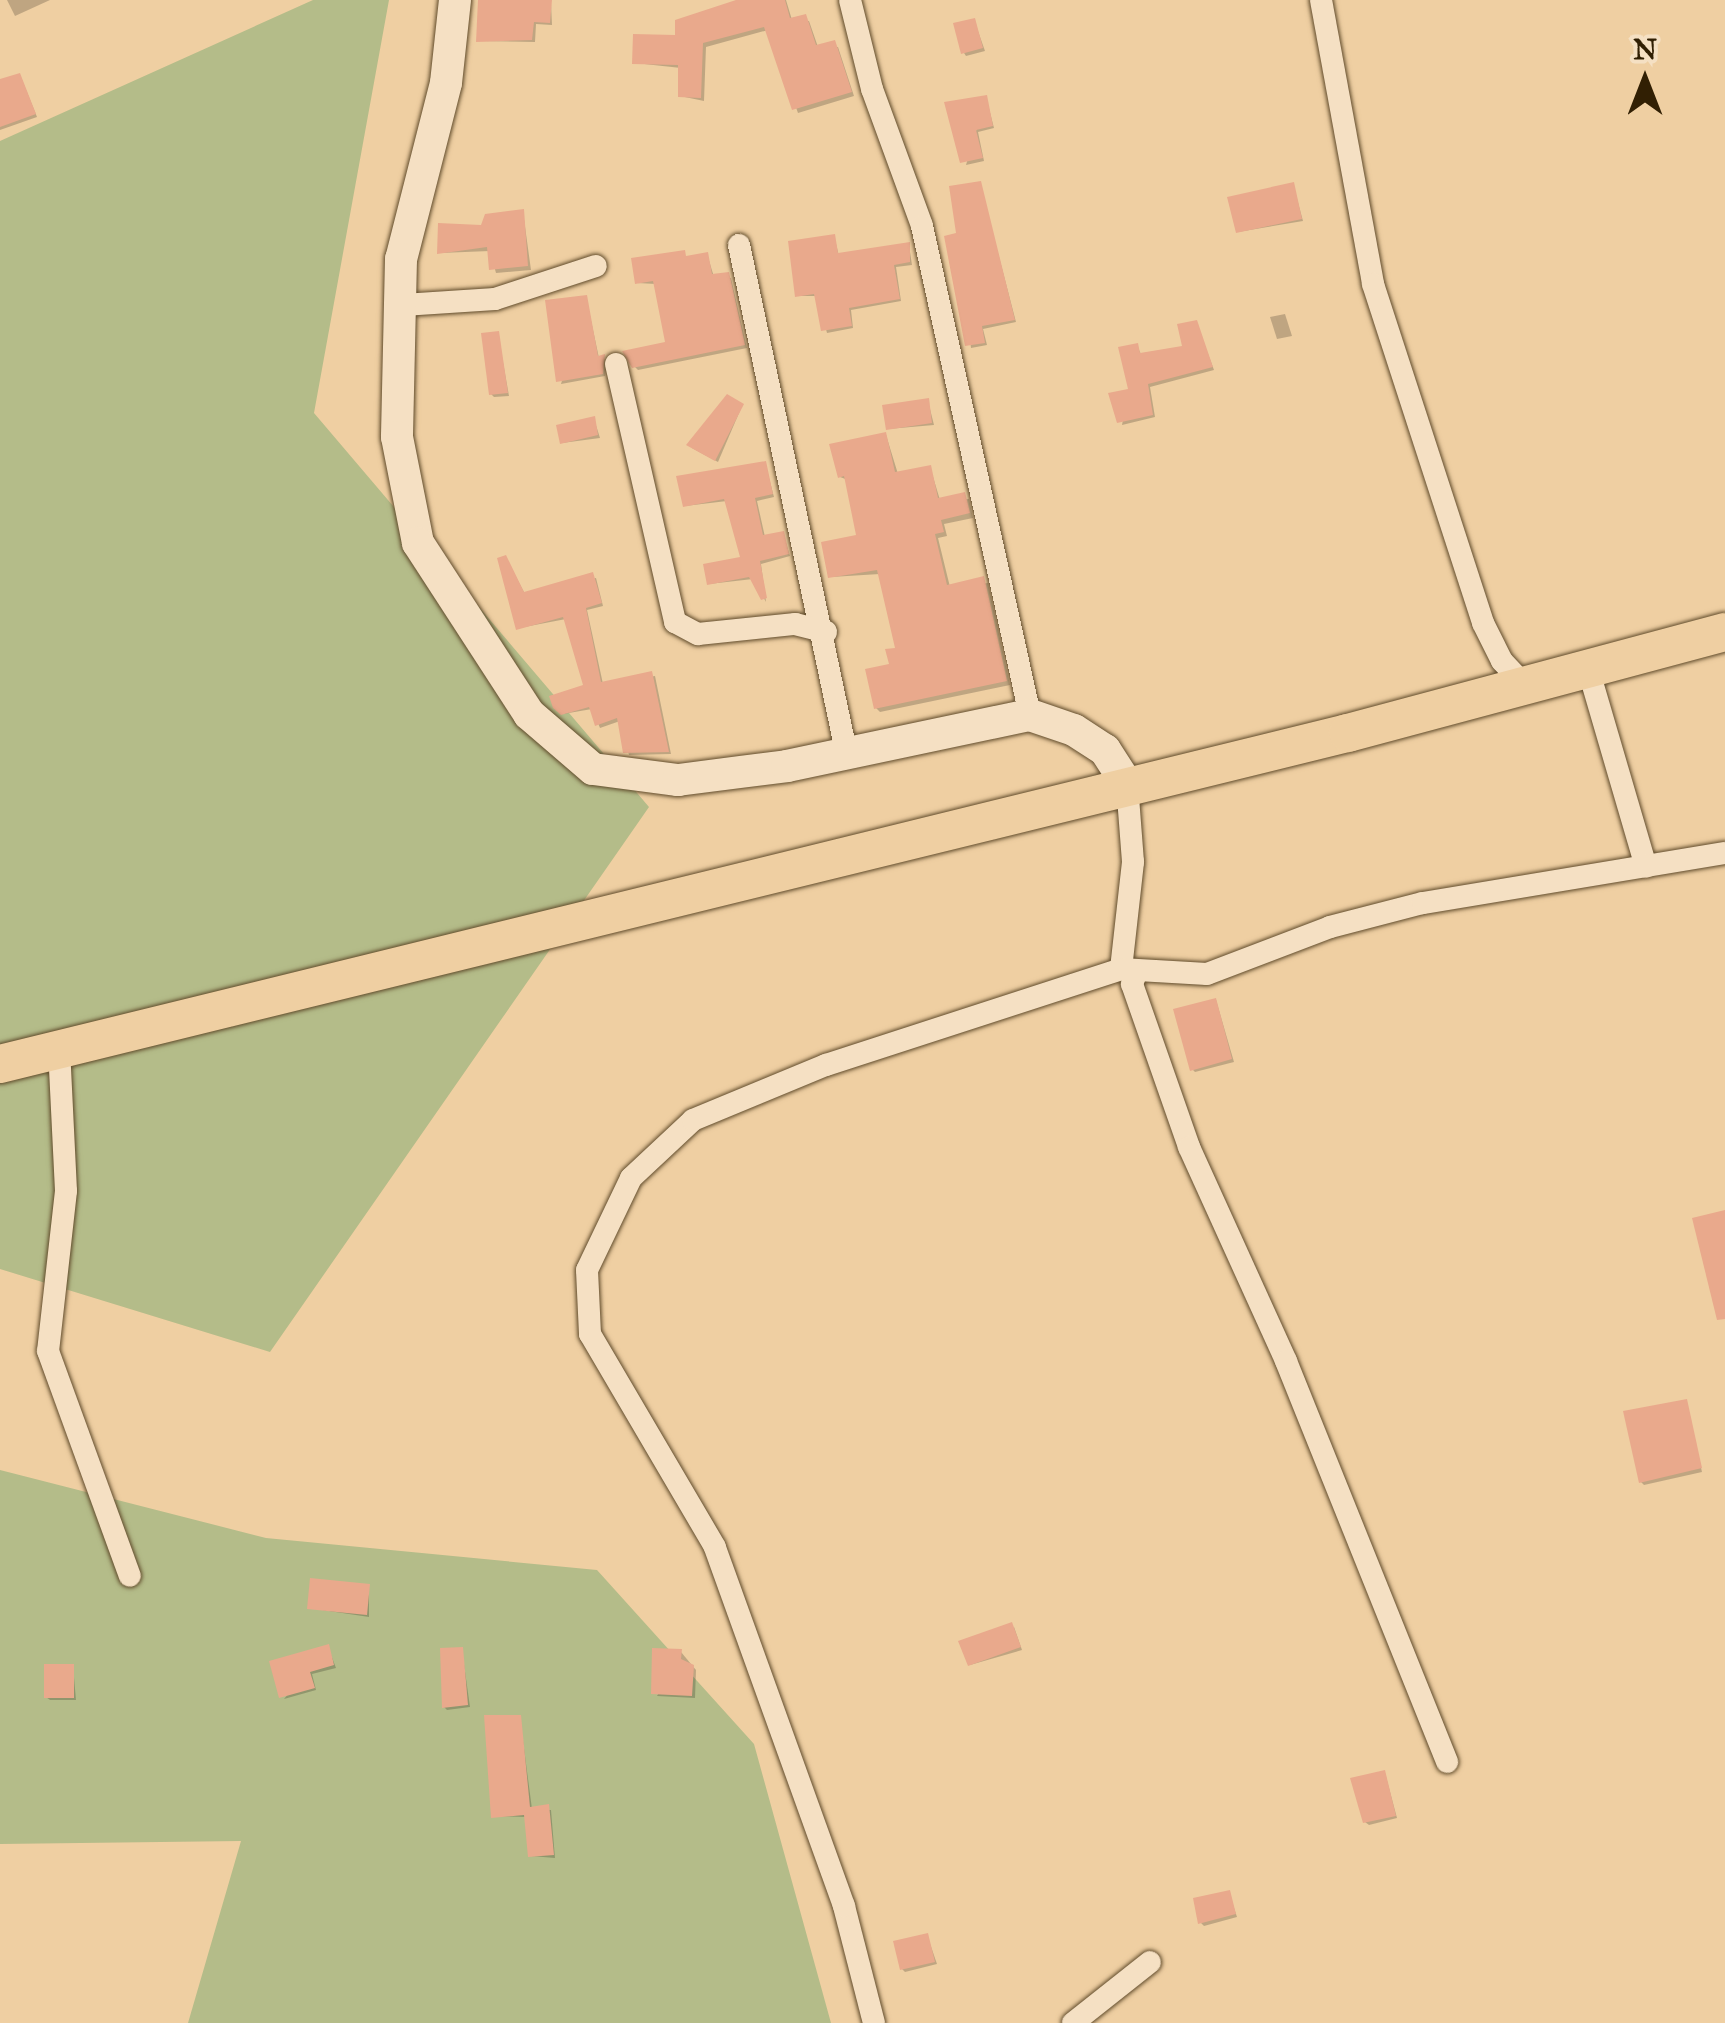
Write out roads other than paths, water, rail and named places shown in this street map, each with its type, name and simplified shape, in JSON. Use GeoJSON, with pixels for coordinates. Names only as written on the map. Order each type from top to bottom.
{"type":"FeatureCollection","features":[{"type":"Feature","properties":{"kind":"main road"},"geometry":{"type":"LineString","coordinates":[[0,1064],[1525,686],[1586,665],[1725,632]]}},
{"type":"Feature","properties":{"kind":"street"},"geometry":{"type":"LineString","coordinates":[[455,0],[446,84],[401,259],[403,305],[397,437],[418,543],[529,714],[567,753],[592,769],[628,778],[678,780],[1030,715],[1074,730],[1106,750],[1127,784],[1133,862],[1128,971],[1132,984],[1189,1147],[1286,1361],[1447,1762]]}},
{"type":"Feature","properties":{"kind":"street"},"geometry":{"type":"LineString","coordinates":[[850,0],[872,89],[922,226],[1030,715]]}},
{"type":"Feature","properties":{"kind":"street"},"geometry":{"type":"LineString","coordinates":[[1321,0],[1374,284],[1407,396],[1484,623],[1502,661],[1525,686]]}},
{"type":"Feature","properties":{"kind":"street"},"geometry":{"type":"LineString","coordinates":[[739,246],[826,632],[846,751]]}},
{"type":"Feature","properties":{"kind":"street"},"geometry":{"type":"LineString","coordinates":[[403,305],[495,299],[596,266]]}},
{"type":"Feature","properties":{"kind":"street"},"geometry":{"type":"LineString","coordinates":[[616,364],[675,622],[698,634],[795,624],[826,632]]}},
{"type":"Feature","properties":{"kind":"street"},"geometry":{"type":"LineString","coordinates":[[1586,665],[1646,867]]}},
{"type":"Feature","properties":{"kind":"street"},"geometry":{"type":"LineString","coordinates":[[874,2023],[844,1906],[715,1547],[590,1334],[587,1270],[631,1178],[693,1120],[826,1065],[1128,971],[1207,974],[1330,927],[1423,903],[1725,853]]}},
{"type":"Feature","properties":{"kind":"street"},"geometry":{"type":"LineString","coordinates":[[58,1048],[66,1191],[48,1351],[130,1576]]}},
{"type":"Feature","properties":{"kind":"street"},"geometry":{"type":"LineString","coordinates":[[1073,2023],[1150,1962]]}}]}
